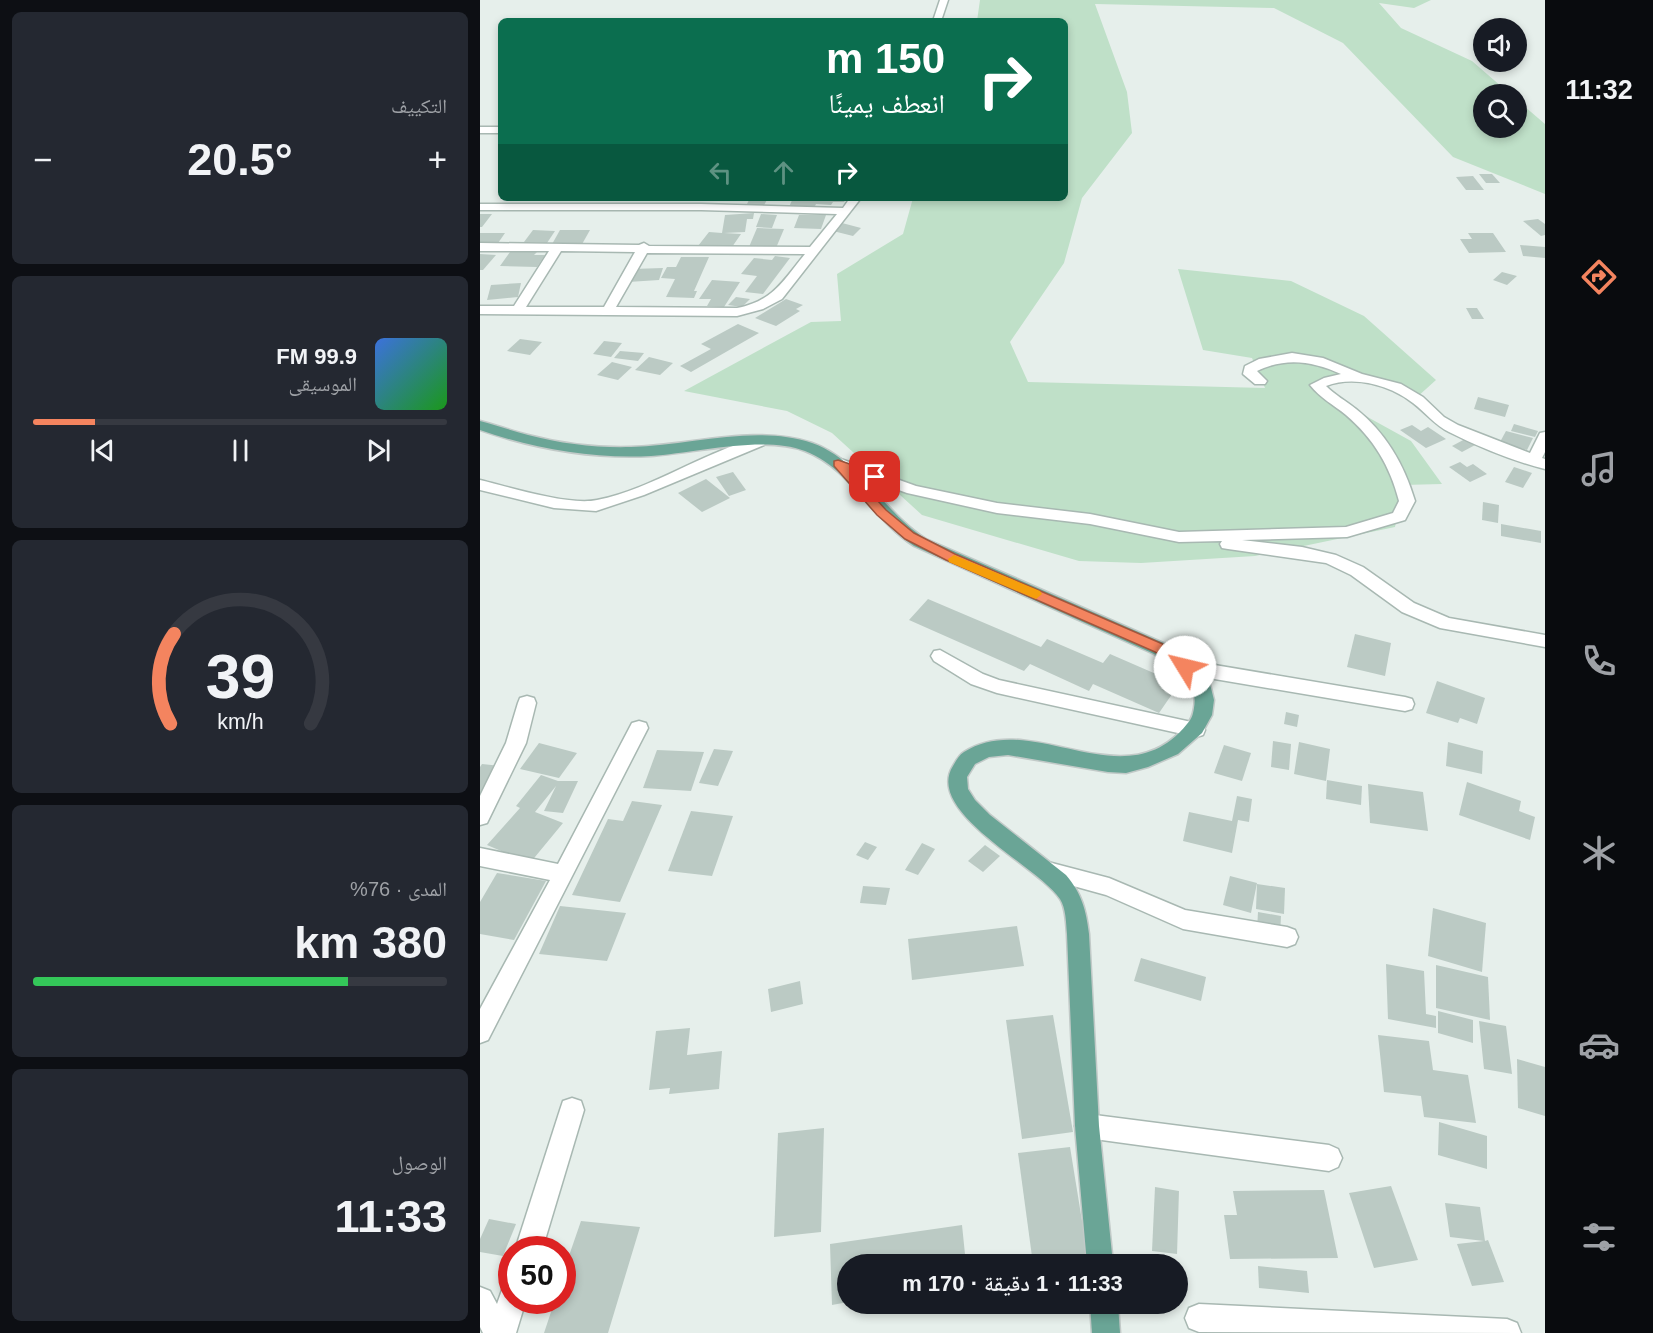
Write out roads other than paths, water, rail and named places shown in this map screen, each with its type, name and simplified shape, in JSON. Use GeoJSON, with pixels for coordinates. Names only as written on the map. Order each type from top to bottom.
{"type":"FeatureCollection","features":[{"type":"Feature","properties":{"kind":"main road"},"geometry":{"type":"LineString","coordinates":[[480,425],[546,445],[603,453],[759,442],[785,442],[806,446],[838,463],[882,512],[909,536],[951,557],[1160,649],[1185,667],[1200,683],[1206,707],[1196,730],[1172,749],[1126,765],[1098,765],[1058,754],[1009,748],[986,751],[973,756],[961,768],[956,778],[958,791],[967,807],[983,822],[1048,871],[1069,893],[1074,908],[1078,934],[1087,1126],[1099,1254]]}},
{"type":"Feature","properties":{"kind":"main road"},"geometry":{"type":"LineString","coordinates":[[1105,1314],[1106,1333]]}},
{"type":"Feature","properties":{"kind":"street"},"geometry":{"type":"LineString","coordinates":[[938,18],[944,0]]}},
{"type":"Feature","properties":{"kind":"street"},"geometry":{"type":"LineString","coordinates":[[480,130],[498,130]]}},
{"type":"Feature","properties":{"kind":"street"},"geometry":{"type":"LineString","coordinates":[[701,207],[710,201]]}},
{"type":"Feature","properties":{"kind":"street"},"geometry":{"type":"LineString","coordinates":[[480,310],[609,309],[737,312],[750,310],[771,302],[778,296],[854,201]]}},
{"type":"Feature","properties":{"kind":"street"},"geometry":{"type":"LineString","coordinates":[[480,207],[570,202],[846,211]]}},
{"type":"Feature","properties":{"kind":"street"},"geometry":{"type":"LineString","coordinates":[[480,247],[644,247],[812,251]]}},
{"type":"Feature","properties":{"kind":"street"},"geometry":{"type":"LineString","coordinates":[[517,310],[558,247]]}},
{"type":"Feature","properties":{"kind":"street"},"geometry":{"type":"LineString","coordinates":[[609,309],[644,247]]}},
{"type":"Feature","properties":{"kind":"street"},"geometry":{"type":"LineString","coordinates":[[1260,381],[1250,374],[1250,369],[1261,363],[1292,355],[1320,360],[1358,378]]}},
{"type":"Feature","properties":{"kind":"street"},"geometry":{"type":"LineString","coordinates":[[1179,537],[1347,532],[1399,516],[1407,501],[1403,485],[1384,445],[1353,414],[1323,393],[1317,386],[1324,382],[1358,378],[1380,381],[1416,398],[1441,421],[1539,462],[1545,436]]}},
{"type":"Feature","properties":{"kind":"street"},"geometry":{"type":"LineString","coordinates":[[480,485],[554,503],[596,506],[639,492],[759,442]]}},
{"type":"Feature","properties":{"kind":"street"},"geometry":{"type":"LineString","coordinates":[[838,463],[912,490],[997,508],[1090,519],[1179,537],[1322,557],[1342,562],[1394,600],[1434,620],[1545,641]]}},
{"type":"Feature","properties":{"kind":"street"},"geometry":{"type":"LineString","coordinates":[[939,656],[977,679],[997,686],[1196,730]]}},
{"type":"Feature","properties":{"kind":"street"},"geometry":{"type":"LineString","coordinates":[[1185,667],[1405,704]]}},
{"type":"Feature","properties":{"kind":"street"},"geometry":{"type":"LineString","coordinates":[[480,817],[516,743],[527,703]]}},
{"type":"Feature","properties":{"kind":"street"},"geometry":{"type":"LineString","coordinates":[[480,1032],[639,728]]}},
{"type":"Feature","properties":{"kind":"street"},"geometry":{"type":"LineString","coordinates":[[480,857],[564,874]]}},
{"type":"Feature","properties":{"kind":"street"},"geometry":{"type":"LineString","coordinates":[[1048,871],[1109,887],[1183,919],[1287,937]]}},
{"type":"Feature","properties":{"kind":"street"},"geometry":{"type":"LineString","coordinates":[[532,1236],[572,1110]]}},
{"type":"Feature","properties":{"kind":"street"},"geometry":{"type":"LineString","coordinates":[[1087,1126],[1329,1158]]}},
{"type":"Feature","properties":{"kind":"street"},"geometry":{"type":"LineString","coordinates":[[480,1301],[500,1333]]}},
{"type":"Feature","properties":{"kind":"street"},"geometry":{"type":"LineString","coordinates":[[500,1333],[507,1314]]}},
{"type":"Feature","properties":{"kind":"street"},"geometry":{"type":"LineString","coordinates":[[1199,1318],[1507,1333]]}}]}
